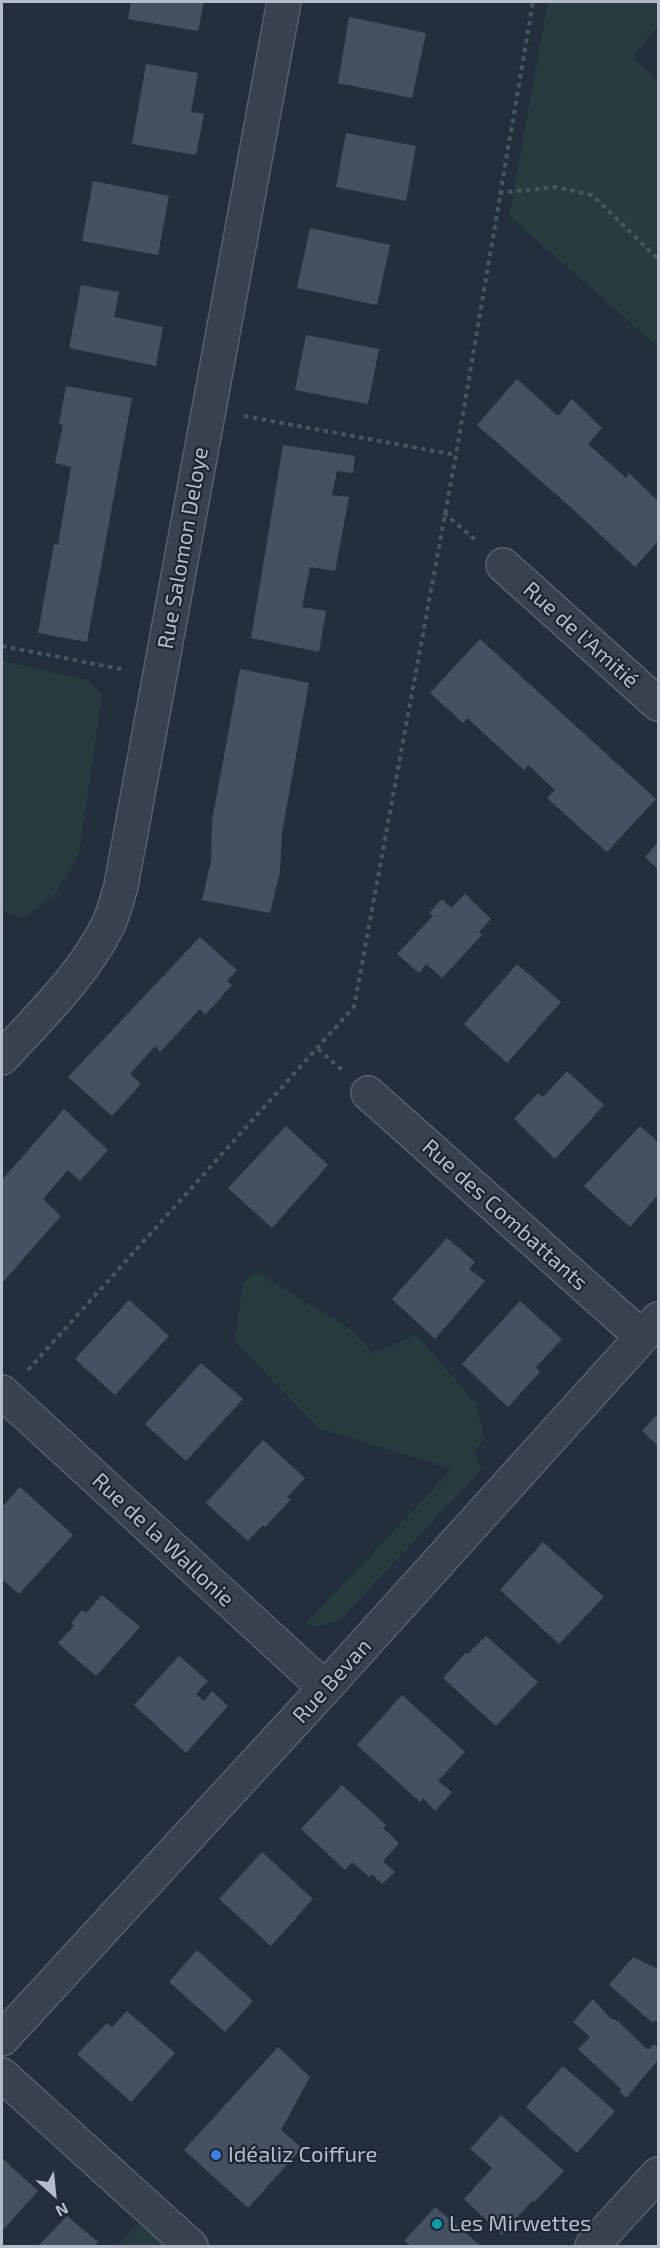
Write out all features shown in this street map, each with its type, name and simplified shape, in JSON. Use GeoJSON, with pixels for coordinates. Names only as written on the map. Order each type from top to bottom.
{"type":"FeatureCollection","features":[{"type":"Feature","properties":{"kind":"street","name":"Rue Salomon Deloye"},"geometry":{"type":"LineString","coordinates":[[2,1058],[65,988],[90,954],[108,924],[121,886],[284,2]]}},
{"type":"Feature","properties":{"kind":"street","name":"Rue de l'Amitié"},"geometry":{"type":"LineString","coordinates":[[503,565],[658,704]]}},
{"type":"Feature","properties":{"kind":"street","name":"Rue des Combattants"},"geometry":{"type":"LineString","coordinates":[[368,1093],[650,1329]]}},
{"type":"Feature","properties":{"kind":"street","name":"Rue Bevan"},"geometry":{"type":"LineString","coordinates":[[2,2039],[325,1689],[650,1329]]}},
{"type":"Feature","properties":{"kind":"street","name":"Rue de la Wallonie"},"geometry":{"type":"LineString","coordinates":[[3,1393],[325,1689]]}},
{"type":"Feature","properties":{"kind":"street"},"geometry":{"type":"LineString","coordinates":[[2,2075],[191,2247]]}},
{"type":"Feature","properties":{"kind":"street"},"geometry":{"type":"LineString","coordinates":[[592,2247],[658,2174]]}},
{"type":"Feature","properties":{"kind":"path"},"geometry":{"type":"LineString","coordinates":[[3,1393],[354,1007],[456,454],[533,2]]}},
{"type":"Feature","properties":{"kind":"path"},"geometry":{"type":"LineString","coordinates":[[499,193],[555,187],[592,195],[658,260]]}},
{"type":"Feature","properties":{"kind":"path"},"geometry":{"type":"LineString","coordinates":[[209,410],[456,454]]}},
{"type":"Feature","properties":{"kind":"path"},"geometry":{"type":"LineString","coordinates":[[444,513],[503,565]]}},
{"type":"Feature","properties":{"kind":"path"},"geometry":{"type":"LineString","coordinates":[[2,646],[160,676]]}},
{"type":"Feature","properties":{"kind":"green space"},"geometry":{"type":"Polygon","coordinates":[[[548,2],[658,2],[658,25],[633,58],[658,81],[658,347],[509,216],[548,2]]]}},
{"type":"Feature","properties":{"kind":"green space"},"geometry":{"type":"Polygon","coordinates":[[[2,661],[87,680],[102,695],[79,853],[56,894],[23,919],[2,911],[2,661]]]}},
{"type":"Feature","properties":{"kind":"green space"},"geometry":{"type":"Polygon","coordinates":[[[257,1272],[352,1330],[373,1353],[416,1335],[477,1404],[484,1440],[474,1452],[482,1469],[340,1620],[319,1626],[305,1625],[452,1469],[318,1428],[235,1341],[243,1283],[257,1272]]]}},
{"type":"Feature","properties":{"kind":"green space"},"geometry":{"type":"Polygon","coordinates":[[[139,2222],[165,2246],[117,2246],[139,2222]]]}},
{"type":"Feature","properties":{"kind":"building"},"geometry":{"type":"Polygon","coordinates":[[[131,2],[204,2],[198,31],[128,19],[131,2]]]}},
{"type":"Feature","properties":{"kind":"building"},"geometry":{"type":"Polygon","coordinates":[[[349,17],[426,33],[412,98],[338,83],[349,17]]]}},
{"type":"Feature","properties":{"kind":"building"},"geometry":{"type":"Polygon","coordinates":[[[146,64],[198,73],[191,112],[204,114],[196,155],[132,144],[146,64]]]}},
{"type":"Feature","properties":{"kind":"building"},"geometry":{"type":"Polygon","coordinates":[[[346,133],[416,146],[406,201],[336,187],[346,133]]]}},
{"type":"Feature","properties":{"kind":"building"},"geometry":{"type":"Polygon","coordinates":[[[93,181],[169,196],[158,255],[82,241],[93,181]]]}},
{"type":"Feature","properties":{"kind":"building"},"geometry":{"type":"Polygon","coordinates":[[[310,228],[390,245],[377,305],[297,288],[310,228]]]}},
{"type":"Feature","properties":{"kind":"building"},"geometry":{"type":"Polygon","coordinates":[[[81,285],[119,292],[114,317],[163,327],[156,366],[69,348],[81,285]]]}},
{"type":"Feature","properties":{"kind":"building"},"geometry":{"type":"Polygon","coordinates":[[[306,335],[379,349],[368,404],[295,390],[306,335]]]}},
{"type":"Feature","properties":{"kind":"building"},"geometry":{"type":"Polygon","coordinates":[[[517,379],[558,416],[572,399],[602,428],[588,444],[626,478],[629,473],[658,501],[658,541],[635,567],[477,425],[517,379]]]}},
{"type":"Feature","properties":{"kind":"building"},"geometry":{"type":"Polygon","coordinates":[[[66,386],[132,398],[87,642],[38,633],[54,544],[58,545],[71,467],[55,463],[63,425],[59,424],[66,386]]]}},
{"type":"Feature","properties":{"kind":"building"},"geometry":{"type":"Polygon","coordinates":[[[283,445],[355,456],[353,473],[337,471],[332,495],[349,497],[335,571],[310,567],[302,607],[326,611],[319,652],[251,638],[283,445]]]}},
{"type":"Feature","properties":{"kind":"building"},"geometry":{"type":"Polygon","coordinates":[[[480,639],[656,799],[607,852],[547,798],[555,790],[528,765],[524,770],[467,718],[463,723],[430,693],[480,639]]]}},
{"type":"Feature","properties":{"kind":"building"},"geometry":{"type":"Polygon","coordinates":[[[240,669],[309,683],[282,833],[280,872],[270,913],[202,900],[211,861],[212,821],[240,669]]]}},
{"type":"Feature","properties":{"kind":"building"},"geometry":{"type":"Polygon","coordinates":[[[658,842],[658,869],[645,857],[658,842]]]}},
{"type":"Feature","properties":{"kind":"building"},"geometry":{"type":"Polygon","coordinates":[[[465,894],[491,919],[479,932],[482,935],[442,978],[426,964],[419,973],[397,954],[433,916],[429,913],[442,899],[451,908],[465,894]]]}},
{"type":"Feature","properties":{"kind":"building"},"geometry":{"type":"Polygon","coordinates":[[[200,937],[237,970],[227,981],[232,985],[205,1015],[200,1009],[160,1052],[155,1046],[130,1074],[141,1084],[112,1116],[68,1077],[200,937]]]}},
{"type":"Feature","properties":{"kind":"building"},"geometry":{"type":"Polygon","coordinates":[[[517,964],[561,1002],[507,1063],[464,1024],[517,964]]]}},
{"type":"Feature","properties":{"kind":"building"},"geometry":{"type":"Polygon","coordinates":[[[567,1071],[604,1105],[555,1159],[514,1119],[538,1093],[543,1097],[567,1071]]]}},
{"type":"Feature","properties":{"kind":"building"},"geometry":{"type":"Polygon","coordinates":[[[64,1109],[108,1150],[80,1181],[68,1170],[43,1199],[61,1216],[2,1283],[2,1180],[64,1109]]]}},
{"type":"Feature","properties":{"kind":"building"},"geometry":{"type":"Polygon","coordinates":[[[286,1126],[328,1165],[272,1228],[228,1188],[286,1126]]]}},
{"type":"Feature","properties":{"kind":"building"},"geometry":{"type":"Polygon","coordinates":[[[640,1126],[658,1142],[658,1195],[630,1227],[584,1186],[640,1126]]]}},
{"type":"Feature","properties":{"kind":"building"},"geometry":{"type":"Polygon","coordinates":[[[447,1238],[475,1262],[469,1269],[485,1281],[435,1339],[392,1299],[447,1238]]]}},
{"type":"Feature","properties":{"kind":"building"},"geometry":{"type":"Polygon","coordinates":[[[129,1300],[169,1336],[115,1395],[75,1359],[129,1300]]]}},
{"type":"Feature","properties":{"kind":"building"},"geometry":{"type":"Polygon","coordinates":[[[520,1301],[562,1339],[536,1367],[540,1372],[508,1407],[462,1364],[520,1301]]]}},
{"type":"Feature","properties":{"kind":"building"},"geometry":{"type":"Polygon","coordinates":[[[201,1363],[243,1399],[186,1461],[145,1424],[201,1363]]]}},
{"type":"Feature","properties":{"kind":"building"},"geometry":{"type":"Polygon","coordinates":[[[658,1414],[658,1446],[642,1431],[658,1414]]]}},
{"type":"Feature","properties":{"kind":"building"},"geometry":{"type":"Polygon","coordinates":[[[263,1440],[305,1478],[287,1497],[291,1499],[265,1527],[263,1525],[248,1541],[206,1503],[263,1440]]]}},
{"type":"Feature","properties":{"kind":"building"},"geometry":{"type":"Polygon","coordinates":[[[20,1487],[73,1535],[19,1594],[2,1579],[2,1507],[20,1487]]]}},
{"type":"Feature","properties":{"kind":"building"},"geometry":{"type":"Polygon","coordinates":[[[543,1542],[604,1597],[559,1644],[500,1590],[543,1542]]]}},
{"type":"Feature","properties":{"kind":"building"},"geometry":{"type":"Polygon","coordinates":[[[102,1595],[140,1627],[96,1676],[58,1643],[74,1626],[71,1623],[82,1610],[86,1613],[102,1595]]]}},
{"type":"Feature","properties":{"kind":"building"},"geometry":{"type":"Polygon","coordinates":[[[486,1636],[538,1682],[496,1726],[443,1678],[465,1653],[468,1654],[486,1636]]]}},
{"type":"Feature","properties":{"kind":"building"},"geometry":{"type":"Polygon","coordinates":[[[179,1656],[208,1681],[196,1694],[204,1701],[212,1691],[228,1706],[186,1753],[134,1705],[179,1656]]]}},
{"type":"Feature","properties":{"kind":"building"},"geometry":{"type":"Polygon","coordinates":[[[402,1695],[465,1752],[438,1781],[452,1792],[435,1811],[423,1798],[420,1802],[357,1745],[402,1695]]]}},
{"type":"Feature","properties":{"kind":"building"},"geometry":{"type":"Polygon","coordinates":[[[342,1785],[386,1825],[383,1828],[399,1843],[383,1861],[395,1872],[382,1884],[372,1874],[369,1877],[352,1862],[345,1870],[301,1829],[342,1785]]]}},
{"type":"Feature","properties":{"kind":"building"},"geometry":{"type":"Polygon","coordinates":[[[262,1852],[313,1899],[271,1946],[219,1899],[262,1852]]]}},
{"type":"Feature","properties":{"kind":"building"},"geometry":{"type":"Polygon","coordinates":[[[197,1950],[253,2001],[225,2032],[169,1982],[197,1950]]]}},
{"type":"Feature","properties":{"kind":"building"},"geometry":{"type":"Polygon","coordinates":[[[633,1957],[658,1969],[658,2023],[655,2020],[653,2023],[609,1985],[633,1957]]]}},
{"type":"Feature","properties":{"kind":"building"},"geometry":{"type":"Polygon","coordinates":[[[593,1999],[610,2018],[618,2021],[648,2050],[654,2044],[658,2048],[658,2060],[626,2098],[619,2091],[621,2089],[578,2049],[590,2037],[573,2022],[593,1999]]]}},
{"type":"Feature","properties":{"kind":"building"},"geometry":{"type":"Polygon","coordinates":[[[127,2011],[175,2053],[131,2102],[77,2054],[107,2023],[112,2027],[127,2011]]]}},
{"type":"Feature","properties":{"kind":"building"},"geometry":{"type":"Polygon","coordinates":[[[278,2047],[310,2077],[281,2130],[302,2148],[248,2208],[184,2150],[278,2047]]]}},
{"type":"Feature","properties":{"kind":"building"},"geometry":{"type":"Polygon","coordinates":[[[563,2066],[615,2111],[577,2153],[526,2107],[563,2066]]]}},
{"type":"Feature","properties":{"kind":"building"},"geometry":{"type":"Polygon","coordinates":[[[501,2115],[564,2171],[534,2202],[532,2201],[502,2235],[464,2199],[492,2168],[470,2149],[501,2115]]]}},
{"type":"Feature","properties":{"kind":"building"},"geometry":{"type":"Polygon","coordinates":[[[2,2158],[38,2191],[2,2231],[2,2158]]]}},
{"type":"Feature","properties":{"kind":"building","name":"Les Mirwettes"},"geometry":{"type":"Polygon","coordinates":[[[435,2207],[481,2246],[411,2246],[404,2241],[435,2207]]]}},
{"type":"Feature","properties":{"kind":"building"},"geometry":{"type":"Polygon","coordinates":[[[67,2216],[98,2242],[94,2246],[38,2246],[67,2216]]]}},
{"type":"Feature","properties":{"kind":"place","name":"Idéaliz Coiffure"},"geometry":{"type":"Point","coordinates":[216,2155]}},
{"type":"Feature","properties":{"kind":"place","name":"Les Mirwettes"},"geometry":{"type":"Point","coordinates":[437,2224]}}]}
